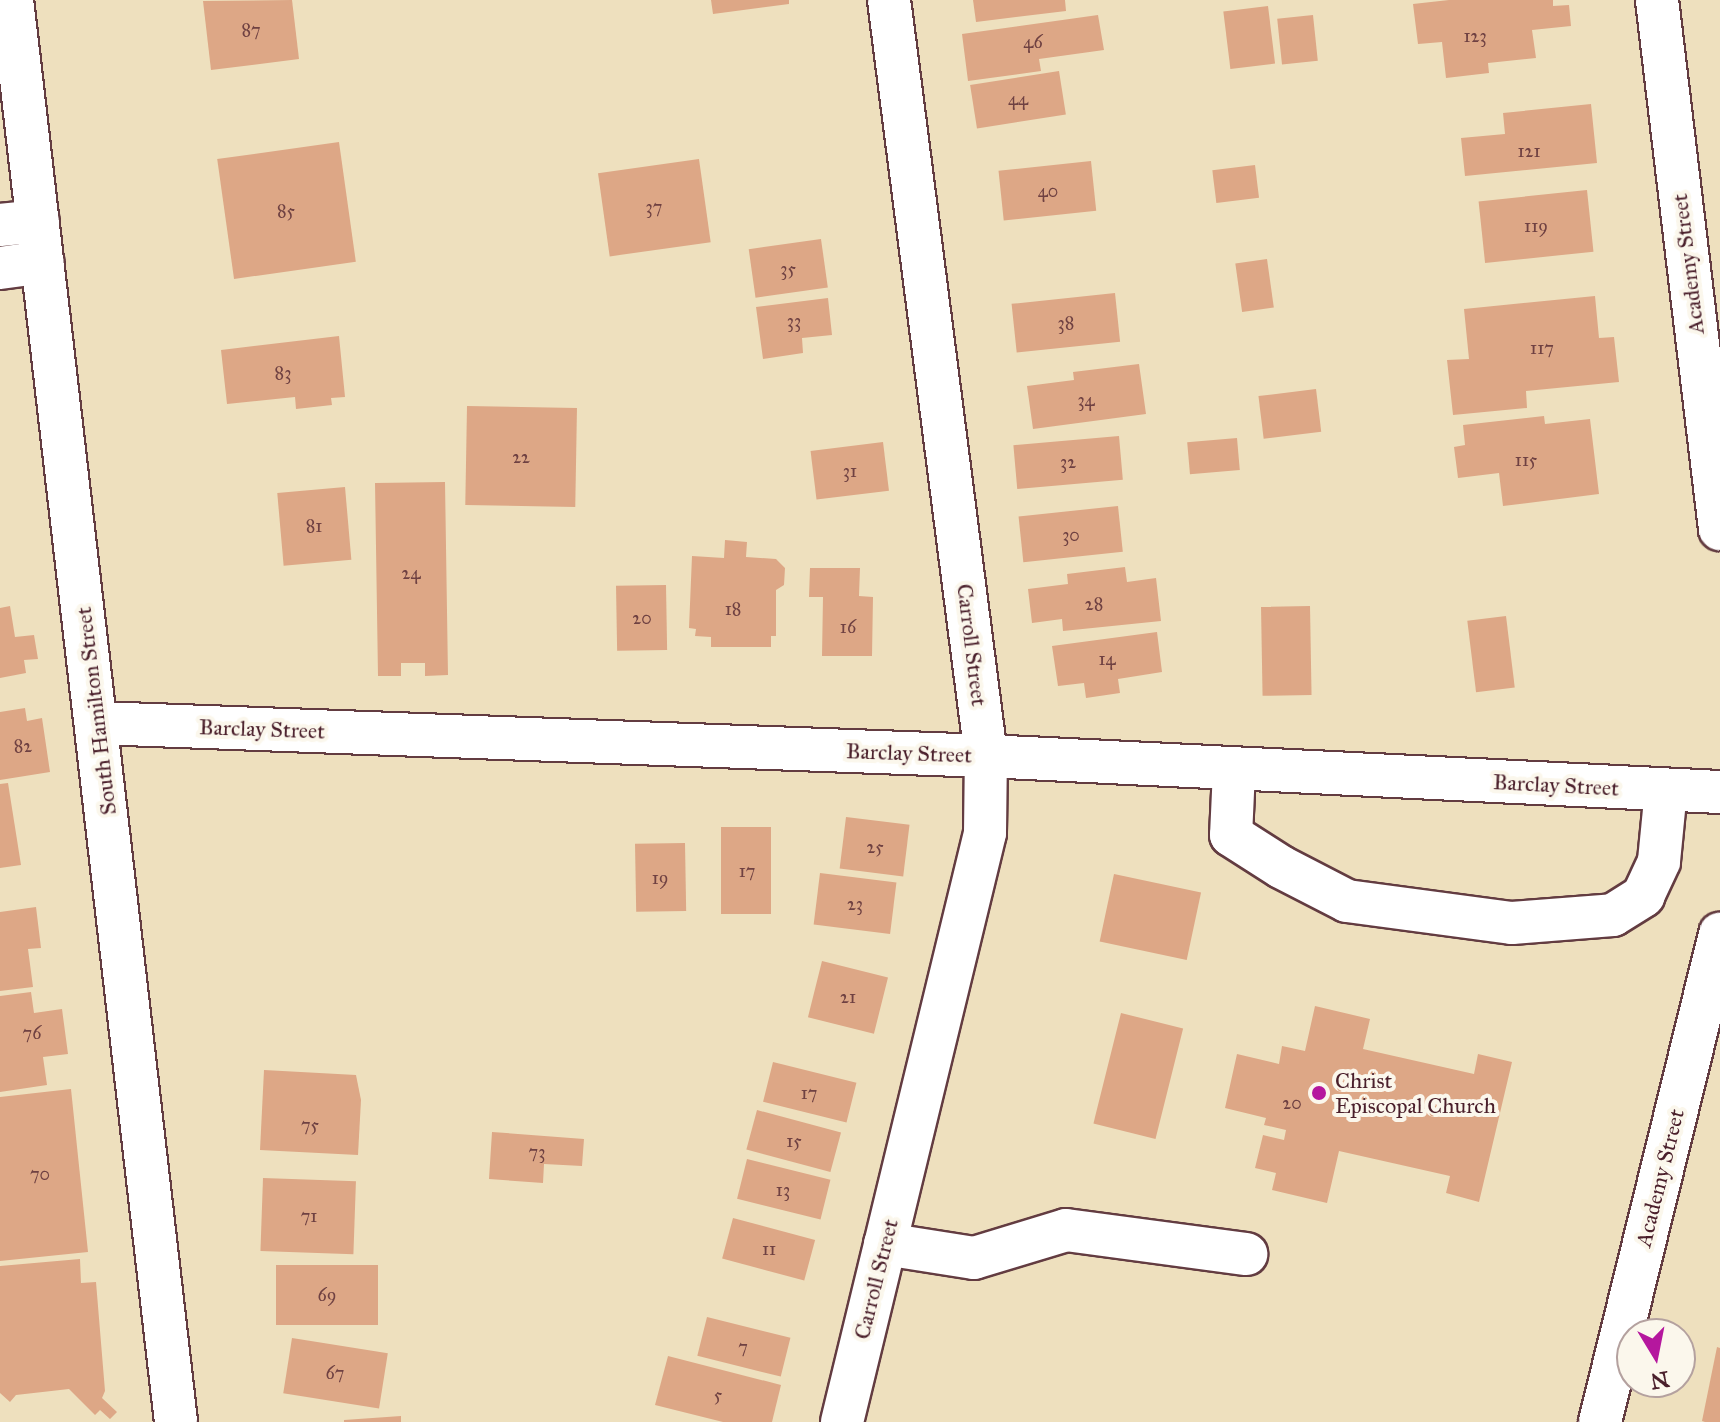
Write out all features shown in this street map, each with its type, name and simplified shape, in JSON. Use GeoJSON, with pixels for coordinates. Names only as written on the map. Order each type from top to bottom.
{"type":"FeatureCollection","features":[{"type":"Feature","properties":{"kind":"street","name":"South Hamilton Street"},"geometry":{"type":"LineString","coordinates":[[12,0],[19,223],[43,262],[176,1422]]}},
{"type":"Feature","properties":{"kind":"street","name":"Carroll Street"},"geometry":{"type":"LineString","coordinates":[[842,1422],[985,833],[986,756],[889,0]]}},
{"type":"Feature","properties":{"kind":"street","name":"Academy Street"},"geometry":{"type":"LineString","coordinates":[[1657,0],[1720,529]]}},
{"type":"Feature","properties":{"kind":"street"},"geometry":{"type":"LineString","coordinates":[[0,268],[43,262]]}},
{"type":"Feature","properties":{"kind":"street","name":"Barclay Street"},"geometry":{"type":"LineString","coordinates":[[98,723],[986,756],[1720,792]]}},
{"type":"Feature","properties":{"kind":"street"},"geometry":{"type":"LineString","coordinates":[[1234,770],[1231,835],[1281,867],[1347,901],[1512,923],[1613,915],[1643,896],[1659,861],[1666,790]]}},
{"type":"Feature","properties":{"kind":"street","name":"Academy Street"},"geometry":{"type":"LineString","coordinates":[[1600,1422],[1720,934]]}},
{"type":"Feature","properties":{"kind":"street"},"geometry":{"type":"LineString","coordinates":[[885,1244],[974,1258],[1066,1230],[1246,1254]]}},
{"type":"Feature","properties":{"kind":"building"},"geometry":{"type":"Polygon","coordinates":[[[292,0],[299,59],[211,70],[203,1],[292,0]]]}},
{"type":"Feature","properties":{"kind":"building"},"geometry":{"type":"Polygon","coordinates":[[[711,0],[789,0],[789,4],[713,14],[711,0]]]}},
{"type":"Feature","properties":{"kind":"building"},"geometry":{"type":"Polygon","coordinates":[[[973,0],[1065,0],[1066,11],[976,22],[973,0]]]}},
{"type":"Feature","properties":{"kind":"building"},"geometry":{"type":"Polygon","coordinates":[[[1449,0],[1553,0],[1553,6],[1569,5],[1571,26],[1532,30],[1536,58],[1488,63],[1489,73],[1446,78],[1442,42],[1418,44],[1413,4],[1449,0]]]}},
{"type":"Feature","properties":{"kind":"building"},"geometry":{"type":"Polygon","coordinates":[[[1268,6],[1275,64],[1230,69],[1223,11],[1268,6]]]}},
{"type":"Feature","properties":{"kind":"building"},"geometry":{"type":"Polygon","coordinates":[[[1098,15],[1104,50],[1039,59],[1041,71],[968,81],[962,34],[1098,15]]]}},
{"type":"Feature","properties":{"kind":"building"},"geometry":{"type":"Polygon","coordinates":[[[1313,15],[1318,61],[1282,65],[1277,19],[1313,15]]]}},
{"type":"Feature","properties":{"kind":"building"},"geometry":{"type":"Polygon","coordinates":[[[1059,71],[1066,114],[977,129],[970,85],[1059,71]]]}},
{"type":"Feature","properties":{"kind":"building"},"geometry":{"type":"Polygon","coordinates":[[[1591,104],[1597,163],[1465,176],[1461,138],[1505,134],[1503,113],[1591,104]]]}},
{"type":"Feature","properties":{"kind":"building"},"geometry":{"type":"Polygon","coordinates":[[[339,142],[356,262],[234,279],[217,159],[339,142]]]}},
{"type":"Feature","properties":{"kind":"building"},"geometry":{"type":"Polygon","coordinates":[[[699,159],[711,242],[610,256],[598,173],[699,159]]]}},
{"type":"Feature","properties":{"kind":"building"},"geometry":{"type":"Polygon","coordinates":[[[1091,161],[1096,211],[1004,220],[999,171],[1091,161]]]}},
{"type":"Feature","properties":{"kind":"building"},"geometry":{"type":"Polygon","coordinates":[[[1255,165],[1259,198],[1216,203],[1212,170],[1255,165]]]}},
{"type":"Feature","properties":{"kind":"building"},"geometry":{"type":"Polygon","coordinates":[[[1587,190],[1593,252],[1485,263],[1479,201],[1587,190]]]}},
{"type":"Feature","properties":{"kind":"building"},"geometry":{"type":"Polygon","coordinates":[[[821,239],[828,288],[756,298],[749,249],[821,239]]]}},
{"type":"Feature","properties":{"kind":"building"},"geometry":{"type":"Polygon","coordinates":[[[1267,259],[1274,308],[1242,312],[1235,263],[1267,259]]]}},
{"type":"Feature","properties":{"kind":"building"},"geometry":{"type":"Polygon","coordinates":[[[1115,293],[1120,342],[1017,353],[1012,304],[1115,293]]]}},
{"type":"Feature","properties":{"kind":"building"},"geometry":{"type":"Polygon","coordinates":[[[1595,296],[1599,338],[1614,337],[1619,382],[1526,391],[1527,408],[1453,415],[1447,360],[1469,359],[1464,309],[1595,296]]]}},
{"type":"Feature","properties":{"kind":"building"},"geometry":{"type":"Polygon","coordinates":[[[828,298],[832,335],[802,338],[803,353],[763,359],[756,307],[828,298]]]}},
{"type":"Feature","properties":{"kind":"building"},"geometry":{"type":"Polygon","coordinates":[[[339,336],[345,397],[331,398],[332,405],[296,409],[295,397],[227,404],[221,350],[339,336]]]}},
{"type":"Feature","properties":{"kind":"building"},"geometry":{"type":"Polygon","coordinates":[[[1139,364],[1146,414],[1033,429],[1027,386],[1074,380],[1073,372],[1139,364]]]}},
{"type":"Feature","properties":{"kind":"building"},"geometry":{"type":"Polygon","coordinates":[[[1316,389],[1321,432],[1264,439],[1258,396],[1316,389]]]}},
{"type":"Feature","properties":{"kind":"building"},"geometry":{"type":"Polygon","coordinates":[[[467,406],[577,408],[575,507],[465,505],[467,406]]]}},
{"type":"Feature","properties":{"kind":"building"},"geometry":{"type":"Polygon","coordinates":[[[1544,416],[1545,424],[1590,419],[1599,494],[1503,506],[1499,473],[1458,478],[1454,447],[1465,445],[1463,425],[1544,416]]]}},
{"type":"Feature","properties":{"kind":"building"},"geometry":{"type":"Polygon","coordinates":[[[1119,436],[1123,480],[1017,489],[1013,445],[1119,436]]]}},
{"type":"Feature","properties":{"kind":"building"},"geometry":{"type":"Polygon","coordinates":[[[1237,438],[1240,470],[1190,474],[1187,442],[1237,438]]]}},
{"type":"Feature","properties":{"kind":"building"},"geometry":{"type":"Polygon","coordinates":[[[883,442],[889,491],[817,500],[811,451],[883,442]]]}},
{"type":"Feature","properties":{"kind":"building"},"geometry":{"type":"Polygon","coordinates":[[[445,482],[448,675],[425,676],[425,663],[401,663],[401,676],[378,676],[375,483],[445,482]]]}},
{"type":"Feature","properties":{"kind":"building"},"geometry":{"type":"Polygon","coordinates":[[[345,487],[351,560],[284,566],[277,493],[345,487]]]}},
{"type":"Feature","properties":{"kind":"building"},"geometry":{"type":"Polygon","coordinates":[[[1118,506],[1123,552],[1023,562],[1019,516],[1118,506]]]}},
{"type":"Feature","properties":{"kind":"building"},"geometry":{"type":"Polygon","coordinates":[[[725,540],[747,542],[746,557],[776,559],[785,568],[784,585],[776,590],[776,636],[771,636],[771,647],[711,647],[711,637],[695,636],[696,629],[689,628],[692,556],[724,558],[725,540]]]}},
{"type":"Feature","properties":{"kind":"building"},"geometry":{"type":"Polygon","coordinates":[[[1125,567],[1127,582],[1156,578],[1161,621],[1063,631],[1062,619],[1032,623],[1028,589],[1068,584],[1067,574],[1125,567]]]}},
{"type":"Feature","properties":{"kind":"building"},"geometry":{"type":"Polygon","coordinates":[[[810,568],[860,568],[859,596],[873,597],[872,656],[822,656],[823,597],[809,597],[810,568]]]}},
{"type":"Feature","properties":{"kind":"building"},"geometry":{"type":"Polygon","coordinates":[[[666,585],[667,650],[617,651],[616,586],[666,585]]]}},
{"type":"Feature","properties":{"kind":"building"},"geometry":{"type":"Polygon","coordinates":[[[10,606],[15,637],[34,635],[38,659],[24,660],[26,673],[0,678],[0,608],[10,606]]]}},
{"type":"Feature","properties":{"kind":"building"},"geometry":{"type":"Polygon","coordinates":[[[1310,606],[1312,695],[1263,696],[1261,607],[1310,606]]]}},
{"type":"Feature","properties":{"kind":"building"},"geometry":{"type":"Polygon","coordinates":[[[1506,616],[1515,687],[1476,692],[1467,621],[1506,616]]]}},
{"type":"Feature","properties":{"kind":"building"},"geometry":{"type":"Polygon","coordinates":[[[1157,632],[1162,672],[1118,679],[1120,693],[1086,698],[1084,683],[1058,686],[1052,646],[1157,632]]]}},
{"type":"Feature","properties":{"kind":"building"},"geometry":{"type":"Polygon","coordinates":[[[25,708],[27,721],[42,718],[50,772],[0,780],[0,712],[25,708]]]}},
{"type":"Feature","properties":{"kind":"building"},"geometry":{"type":"Polygon","coordinates":[[[8,783],[21,865],[0,868],[0,784],[8,783]]]}},
{"type":"Feature","properties":{"kind":"building"},"geometry":{"type":"Polygon","coordinates":[[[846,817],[910,825],[903,876],[840,869],[846,817]]]}},
{"type":"Feature","properties":{"kind":"building"},"geometry":{"type":"Polygon","coordinates":[[[721,827],[771,827],[771,914],[721,914],[721,827]]]}},
{"type":"Feature","properties":{"kind":"building"},"geometry":{"type":"Polygon","coordinates":[[[685,843],[686,911],[636,912],[635,844],[685,843]]]}},
{"type":"Feature","properties":{"kind":"building"},"geometry":{"type":"Polygon","coordinates":[[[820,873],[896,882],[890,934],[814,925],[820,873]]]}},
{"type":"Feature","properties":{"kind":"building"},"geometry":{"type":"Polygon","coordinates":[[[1114,874],[1201,893],[1187,960],[1100,941],[1114,874]]]}},
{"type":"Feature","properties":{"kind":"building"},"geometry":{"type":"Polygon","coordinates":[[[36,907],[41,948],[28,949],[33,987],[0,991],[0,912],[36,907]]]}},
{"type":"Feature","properties":{"kind":"building"},"geometry":{"type":"Polygon","coordinates":[[[822,961],[888,977],[874,1034],[808,1017],[822,961]]]}},
{"type":"Feature","properties":{"kind":"building"},"geometry":{"type":"Polygon","coordinates":[[[31,992],[34,1013],[62,1009],[68,1054],[43,1057],[47,1085],[0,1092],[0,996],[31,992]]]}},
{"type":"Feature","properties":{"kind":"building"},"geometry":{"type":"Polygon","coordinates":[[[1315,1006],[1370,1019],[1363,1049],[1474,1074],[1478,1054],[1512,1062],[1479,1202],[1446,1193],[1450,1176],[1339,1151],[1327,1203],[1272,1190],[1276,1173],[1255,1168],[1263,1135],[1284,1140],[1286,1130],[1264,1125],[1266,1118],[1225,1108],[1237,1054],[1279,1064],[1282,1046],[1305,1051],[1315,1006]]]}},
{"type":"Feature","properties":{"kind":"building"},"geometry":{"type":"Polygon","coordinates":[[[1121,1013],[1183,1028],[1156,1139],[1093,1124],[1121,1013]]]}},
{"type":"Feature","properties":{"kind":"building"},"geometry":{"type":"Polygon","coordinates":[[[773,1062],[856,1083],[847,1123],[763,1102],[773,1062]]]}},
{"type":"Feature","properties":{"kind":"building"},"geometry":{"type":"Polygon","coordinates":[[[264,1070],[356,1075],[361,1100],[358,1155],[260,1150],[264,1070]]]}},
{"type":"Feature","properties":{"kind":"building"},"geometry":{"type":"Polygon","coordinates":[[[71,1089],[88,1252],[0,1261],[0,1097],[71,1089]]]}},
{"type":"Feature","properties":{"kind":"building"},"geometry":{"type":"Polygon","coordinates":[[[757,1110],[841,1133],[830,1172],[746,1150],[757,1110]]]}},
{"type":"Feature","properties":{"kind":"building"},"geometry":{"type":"Polygon","coordinates":[[[492,1132],[584,1139],[582,1166],[544,1164],[543,1183],[489,1179],[492,1132]]]}},
{"type":"Feature","properties":{"kind":"building"},"geometry":{"type":"Polygon","coordinates":[[[747,1159],[830,1180],[821,1220],[737,1199],[747,1159]]]}},
{"type":"Feature","properties":{"kind":"building"},"geometry":{"type":"Polygon","coordinates":[[[263,1178],[356,1181],[353,1254],[260,1251],[263,1178]]]}},
{"type":"Feature","properties":{"kind":"building"},"geometry":{"type":"Polygon","coordinates":[[[733,1218],[815,1240],[804,1281],[722,1259],[733,1218]]]}},
{"type":"Feature","properties":{"kind":"building"},"geometry":{"type":"Polygon","coordinates":[[[80,1259],[81,1283],[96,1282],[105,1391],[102,1398],[117,1412],[110,1419],[100,1410],[95,1415],[69,1389],[16,1395],[10,1402],[0,1393],[0,1266],[80,1259]]]}},
{"type":"Feature","properties":{"kind":"building"},"geometry":{"type":"Polygon","coordinates":[[[276,1265],[378,1265],[378,1325],[276,1325],[276,1265]]]}},
{"type":"Feature","properties":{"kind":"building"},"geometry":{"type":"Polygon","coordinates":[[[707,1317],[790,1338],[781,1377],[697,1356],[707,1317]]]}},
{"type":"Feature","properties":{"kind":"building"},"geometry":{"type":"Polygon","coordinates":[[[292,1338],[388,1353],[379,1408],[283,1393],[292,1338]]]}},
{"type":"Feature","properties":{"kind":"building"},"geometry":{"type":"Polygon","coordinates":[[[1717,1347],[1720,1348],[1720,1422],[1705,1422],[1702,1421],[1717,1347]]]}},
{"type":"Feature","properties":{"kind":"building"},"geometry":{"type":"Polygon","coordinates":[[[668,1356],[781,1385],[772,1422],[723,1422],[655,1405],[668,1356]]]}},
{"type":"Feature","properties":{"kind":"building"},"geometry":{"type":"Polygon","coordinates":[[[401,1416],[401,1422],[344,1422],[344,1420],[401,1416]]]}},
{"type":"Feature","properties":{"kind":"place","name":"Christ Episcopal Church"},"geometry":{"type":"Point","coordinates":[1319,1093]}}]}
